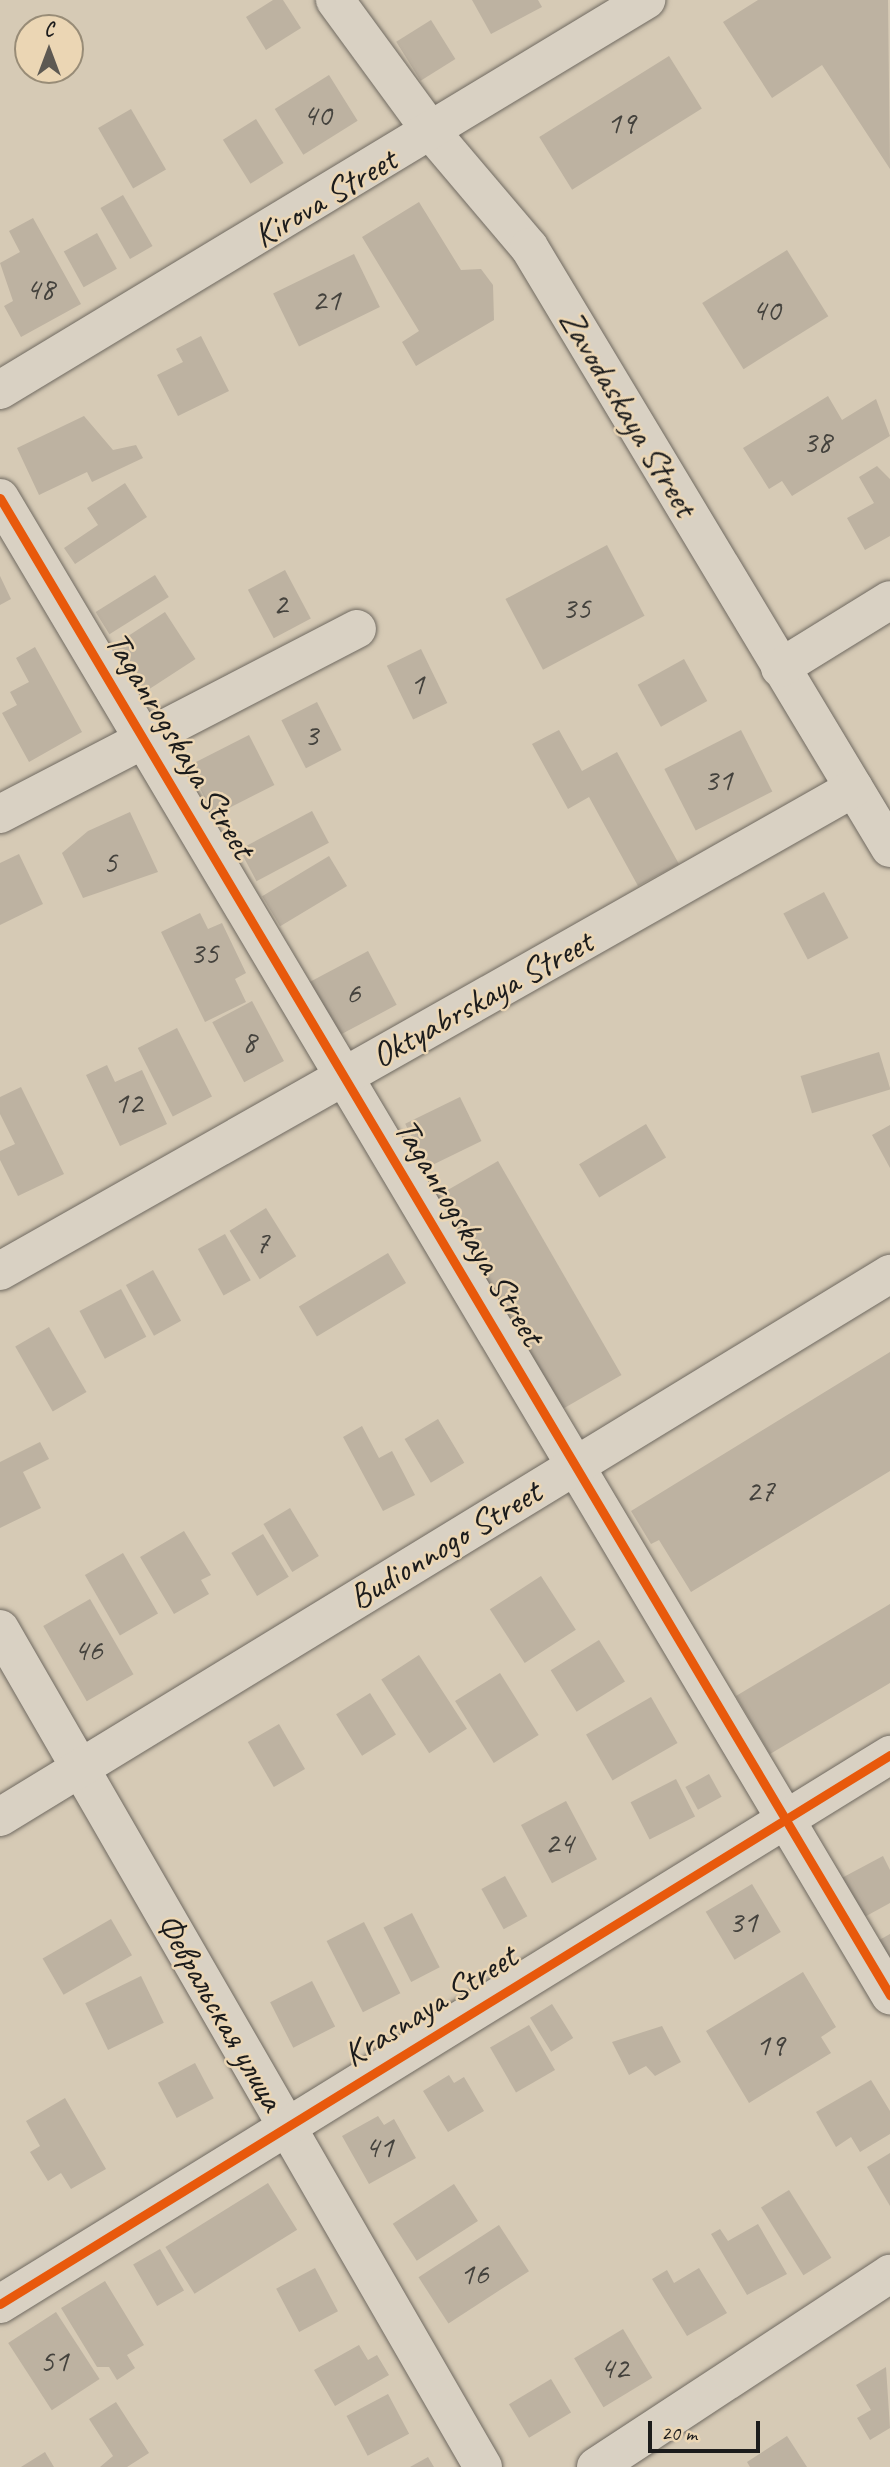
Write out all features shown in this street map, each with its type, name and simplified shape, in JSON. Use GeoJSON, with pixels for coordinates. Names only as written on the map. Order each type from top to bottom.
{"type":"FeatureCollection","features":[{"type":"Feature","properties":{"kind":"street","name":"Zavodaskaya Street"},"geometry":{"type":"LineString","coordinates":[[335,0],[433,134],[529,247],[890,848]]}},
{"type":"Feature","properties":{"kind":"street","name":"Kirova Street"},"geometry":{"type":"LineString","coordinates":[[0,390],[433,134],[646,0]]}},
{"type":"Feature","properties":{"kind":"street","name":"Taganrogskaya Street"},"geometry":{"type":"LineString","coordinates":[[0,498],[890,1995]]}},
{"type":"Feature","properties":{"kind":"street"},"geometry":{"type":"LineString","coordinates":[[780,668],[890,600]]}},
{"type":"Feature","properties":{"kind":"street"},"geometry":{"type":"LineString","coordinates":[[0,814],[357,629]]}},
{"type":"Feature","properties":{"kind":"street","name":"Oktyabrskaya Street"},"geometry":{"type":"LineString","coordinates":[[0,1271],[855,789]]}},
{"type":"Feature","properties":{"kind":"street","name":"Budionnogo Street"},"geometry":{"type":"LineString","coordinates":[[0,1817],[890,1274]]}},
{"type":"Feature","properties":{"kind":"street","name":"Февральская улица"},"geometry":{"type":"LineString","coordinates":[[0,1629],[483,2467]]}},
{"type":"Feature","properties":{"kind":"street","name":"Krasnaya Street"},"geometry":{"type":"LineString","coordinates":[[0,2304],[890,1755]]}},
{"type":"Feature","properties":{"kind":"street"},"geometry":{"type":"LineString","coordinates":[[596,2467],[890,2274]]}},
{"type":"Feature","properties":{"kind":"building"},"geometry":{"type":"Polygon","coordinates":[[[273,0],[283,0],[301,28],[266,50],[246,17],[273,0]]]}},
{"type":"Feature","properties":{"kind":"building"},"geometry":{"type":"Polygon","coordinates":[[[472,0],[538,0],[542,7],[491,34],[472,0]]]}},
{"type":"Feature","properties":{"kind":"building"},"geometry":{"type":"Polygon","coordinates":[[[758,0],[888,0],[890,169],[822,65],[772,98],[723,22],[758,0]]]}},
{"type":"Feature","properties":{"kind":"building"},"geometry":{"type":"Polygon","coordinates":[[[431,20],[455,59],[421,81],[396,42],[431,20]]]}},
{"type":"Feature","properties":{"kind":"building"},"geometry":{"type":"Polygon","coordinates":[[[669,56],[702,109],[572,190],[539,137],[669,56]]]}},
{"type":"Feature","properties":{"kind":"building"},"geometry":{"type":"Polygon","coordinates":[[[329,75],[358,121],[303,155],[275,109],[329,75]]]}},
{"type":"Feature","properties":{"kind":"building"},"geometry":{"type":"Polygon","coordinates":[[[131,109],[166,170],[133,189],[98,128],[131,109]]]}},
{"type":"Feature","properties":{"kind":"building"},"geometry":{"type":"Polygon","coordinates":[[[256,119],[284,163],[250,184],[223,140],[256,119]]]}},
{"type":"Feature","properties":{"kind":"building"},"geometry":{"type":"Polygon","coordinates":[[[123,195],[152,246],[130,259],[100,208],[123,195]]]}},
{"type":"Feature","properties":{"kind":"building"},"geometry":{"type":"Polygon","coordinates":[[[419,202],[461,270],[481,269],[493,285],[494,320],[416,366],[402,342],[419,331],[362,237],[419,202]]]}},
{"type":"Feature","properties":{"kind":"building"},"geometry":{"type":"Polygon","coordinates":[[[33,218],[81,304],[21,337],[4,306],[13,301],[0,263],[20,252],[9,231],[33,218]]]}},
{"type":"Feature","properties":{"kind":"building"},"geometry":{"type":"Polygon","coordinates":[[[97,233],[117,269],[84,287],[64,251],[97,233]]]}},
{"type":"Feature","properties":{"kind":"building"},"geometry":{"type":"Polygon","coordinates":[[[787,250],[828,316],[744,369],[702,303],[787,250]]]}},
{"type":"Feature","properties":{"kind":"building"},"geometry":{"type":"Polygon","coordinates":[[[354,254],[380,307],[299,346],[273,293],[354,254]]]}},
{"type":"Feature","properties":{"kind":"building"},"geometry":{"type":"Polygon","coordinates":[[[201,336],[229,391],[178,416],[157,375],[183,362],[176,349],[201,336]]]}},
{"type":"Feature","properties":{"kind":"building"},"geometry":{"type":"Polygon","coordinates":[[[828,396],[842,420],[876,399],[890,436],[792,496],[782,481],[769,489],[743,448],[828,396]]]}},
{"type":"Feature","properties":{"kind":"building"},"geometry":{"type":"Polygon","coordinates":[[[84,416],[113,450],[136,445],[143,458],[92,482],[87,472],[39,495],[17,448],[84,416]]]}},
{"type":"Feature","properties":{"kind":"building"},"geometry":{"type":"Polygon","coordinates":[[[877,466],[890,479],[890,536],[865,550],[847,518],[874,503],[859,477],[877,466]]]}},
{"type":"Feature","properties":{"kind":"building"},"geometry":{"type":"Polygon","coordinates":[[[125,483],[147,517],[75,564],[64,548],[98,525],[87,508],[125,483]]]}},
{"type":"Feature","properties":{"kind":"building"},"geometry":{"type":"Polygon","coordinates":[[[607,545],[645,616],[543,670],[505,599],[607,545]]]}},
{"type":"Feature","properties":{"kind":"building"},"geometry":{"type":"Polygon","coordinates":[[[285,570],[311,619],[274,638],[248,590],[285,570]]]}},
{"type":"Feature","properties":{"kind":"building"},"geometry":{"type":"Polygon","coordinates":[[[155,575],[169,597],[109,634],[96,612],[155,575]]]}},
{"type":"Feature","properties":{"kind":"building"},"geometry":{"type":"Polygon","coordinates":[[[0,576],[11,599],[0,605],[0,576]]]}},
{"type":"Feature","properties":{"kind":"building"},"geometry":{"type":"Polygon","coordinates":[[[165,612],[195,659],[145,692],[115,645],[165,612]]]}},
{"type":"Feature","properties":{"kind":"building"},"geometry":{"type":"Polygon","coordinates":[[[35,647],[82,732],[29,762],[2,713],[17,705],[10,692],[29,682],[16,658],[35,647]]]}},
{"type":"Feature","properties":{"kind":"building"},"geometry":{"type":"Polygon","coordinates":[[[421,649],[447,703],[413,720],[387,666],[421,649]]]}},
{"type":"Feature","properties":{"kind":"building"},"geometry":{"type":"Polygon","coordinates":[[[684,659],[707,701],[661,727],[638,685],[684,659]]]}},
{"type":"Feature","properties":{"kind":"building"},"geometry":{"type":"Polygon","coordinates":[[[317,702],[342,750],[306,768],[281,720],[317,702]]]}},
{"type":"Feature","properties":{"kind":"building"},"geometry":{"type":"Polygon","coordinates":[[[559,730],[582,771],[617,752],[679,864],[638,886],[589,797],[568,809],[532,744],[559,730]]]}},
{"type":"Feature","properties":{"kind":"building"},"geometry":{"type":"Polygon","coordinates":[[[741,730],[772,791],[696,831],[664,769],[741,730]]]}},
{"type":"Feature","properties":{"kind":"building"},"geometry":{"type":"Polygon","coordinates":[[[249,735],[274,785],[214,816],[188,766],[249,735]]]}},
{"type":"Feature","properties":{"kind":"building"},"geometry":{"type":"Polygon","coordinates":[[[312,811],[329,843],[256,881],[240,849],[312,811]]]}},
{"type":"Feature","properties":{"kind":"building"},"geometry":{"type":"Polygon","coordinates":[[[130,812],[158,872],[83,898],[62,853],[88,831],[130,812]]]}},
{"type":"Feature","properties":{"kind":"building"},"geometry":{"type":"Polygon","coordinates":[[[19,854],[43,904],[0,925],[0,863],[19,854]]]}},
{"type":"Feature","properties":{"kind":"building"},"geometry":{"type":"Polygon","coordinates":[[[329,856],[347,886],[280,926],[262,896],[329,856]]]}},
{"type":"Feature","properties":{"kind":"building"},"geometry":{"type":"Polygon","coordinates":[[[824,892],[848,938],[808,960],[783,914],[824,892]]]}},
{"type":"Feature","properties":{"kind":"building"},"geometry":{"type":"Polygon","coordinates":[[[200,913],[208,929],[222,923],[246,973],[235,979],[246,1002],[205,1022],[161,932],[200,913]]]}},
{"type":"Feature","properties":{"kind":"building"},"geometry":{"type":"Polygon","coordinates":[[[368,951],[397,1005],[338,1036],[310,982],[368,951]]]}},
{"type":"Feature","properties":{"kind":"building"},"geometry":{"type":"Polygon","coordinates":[[[252,1001],[284,1061],[244,1082],[212,1022],[252,1001]]]}},
{"type":"Feature","properties":{"kind":"building"},"geometry":{"type":"Polygon","coordinates":[[[177,1028],[212,1097],[173,1117],[138,1048],[177,1028]]]}},
{"type":"Feature","properties":{"kind":"building"},"geometry":{"type":"Polygon","coordinates":[[[879,1052],[890,1089],[812,1113],[801,1076],[879,1052]]]}},
{"type":"Feature","properties":{"kind":"building"},"geometry":{"type":"Polygon","coordinates":[[[107,1065],[115,1082],[142,1070],[167,1124],[120,1146],[86,1075],[107,1065]]]}},
{"type":"Feature","properties":{"kind":"building"},"geometry":{"type":"Polygon","coordinates":[[[21,1087],[64,1174],[18,1196],[0,1160],[0,1151],[15,1144],[0,1114],[0,1097],[21,1087]]]}},
{"type":"Feature","properties":{"kind":"building"},"geometry":{"type":"Polygon","coordinates":[[[460,1097],[481,1141],[427,1168],[405,1124],[460,1097]]]}},
{"type":"Feature","properties":{"kind":"building"},"geometry":{"type":"Polygon","coordinates":[[[646,1124],[666,1157],[599,1198],[579,1164],[646,1124]]]}},
{"type":"Feature","properties":{"kind":"building"},"geometry":{"type":"Polygon","coordinates":[[[890,1125],[890,1168],[872,1135],[890,1125]]]}},
{"type":"Feature","properties":{"kind":"building"},"geometry":{"type":"Polygon","coordinates":[[[498,1161],[622,1375],[556,1413],[432,1199],[498,1161]]]}},
{"type":"Feature","properties":{"kind":"building"},"geometry":{"type":"Polygon","coordinates":[[[266,1208],[296,1256],[260,1279],[230,1231],[266,1208]]]}},
{"type":"Feature","properties":{"kind":"building"},"geometry":{"type":"Polygon","coordinates":[[[225,1234],[251,1280],[224,1295],[198,1249],[225,1234]]]}},
{"type":"Feature","properties":{"kind":"building"},"geometry":{"type":"Polygon","coordinates":[[[388,1253],[406,1283],[317,1337],[299,1307],[388,1253]]]}},
{"type":"Feature","properties":{"kind":"building"},"geometry":{"type":"Polygon","coordinates":[[[153,1270],[181,1321],[154,1336],[126,1285],[153,1270]]]}},
{"type":"Feature","properties":{"kind":"building"},"geometry":{"type":"Polygon","coordinates":[[[121,1289],[146,1337],[105,1359],[80,1311],[121,1289]]]}},
{"type":"Feature","properties":{"kind":"building"},"geometry":{"type":"Polygon","coordinates":[[[49,1327],[86,1392],[53,1411],[15,1346],[49,1327]]]}},
{"type":"Feature","properties":{"kind":"building"},"geometry":{"type":"Polygon","coordinates":[[[890,1352],[890,1471],[691,1592],[659,1540],[651,1544],[631,1511],[890,1352]]]}},
{"type":"Feature","properties":{"kind":"building"},"geometry":{"type":"Polygon","coordinates":[[[438,1419],[464,1463],[431,1483],[405,1439],[438,1419]]]}},
{"type":"Feature","properties":{"kind":"building"},"geometry":{"type":"Polygon","coordinates":[[[362,1426],[379,1458],[392,1451],[415,1495],[383,1511],[343,1437],[362,1426]]]}},
{"type":"Feature","properties":{"kind":"building"},"geometry":{"type":"Polygon","coordinates":[[[40,1442],[49,1459],[23,1472],[41,1508],[0,1528],[0,1462],[40,1442]]]}},
{"type":"Feature","properties":{"kind":"building"},"geometry":{"type":"Polygon","coordinates":[[[290,1508],[319,1556],[292,1572],[263,1524],[290,1508]]]}},
{"type":"Feature","properties":{"kind":"building"},"geometry":{"type":"Polygon","coordinates":[[[184,1531],[211,1575],[201,1580],[209,1594],[174,1614],[140,1557],[184,1531]]]}},
{"type":"Feature","properties":{"kind":"building"},"geometry":{"type":"Polygon","coordinates":[[[263,1534],[289,1577],[257,1596],[231,1553],[263,1534]]]}},
{"type":"Feature","properties":{"kind":"building"},"geometry":{"type":"Polygon","coordinates":[[[123,1553],[158,1614],[120,1636],[85,1575],[123,1553]]]}},
{"type":"Feature","properties":{"kind":"building"},"geometry":{"type":"Polygon","coordinates":[[[541,1576],[576,1630],[525,1663],[490,1609],[541,1576]]]}},
{"type":"Feature","properties":{"kind":"building"},"geometry":{"type":"Polygon","coordinates":[[[90,1599],[134,1674],[87,1701],[43,1626],[90,1599]]]}},
{"type":"Feature","properties":{"kind":"building"},"geometry":{"type":"Polygon","coordinates":[[[890,1604],[890,1683],[770,1754],[736,1696],[890,1604]]]}},
{"type":"Feature","properties":{"kind":"building"},"geometry":{"type":"Polygon","coordinates":[[[599,1640],[625,1682],[577,1712],[551,1670],[599,1640]]]}},
{"type":"Feature","properties":{"kind":"building"},"geometry":{"type":"Polygon","coordinates":[[[419,1655],[467,1729],[429,1753],[381,1680],[419,1655]]]}},
{"type":"Feature","properties":{"kind":"building"},"geometry":{"type":"Polygon","coordinates":[[[500,1673],[539,1735],[494,1763],[455,1701],[500,1673]]]}},
{"type":"Feature","properties":{"kind":"building"},"geometry":{"type":"Polygon","coordinates":[[[370,1693],[396,1735],[362,1756],[336,1714],[370,1693]]]}},
{"type":"Feature","properties":{"kind":"building"},"geometry":{"type":"Polygon","coordinates":[[[651,1697],[678,1743],[613,1780],[586,1735],[651,1697]]]}},
{"type":"Feature","properties":{"kind":"building"},"geometry":{"type":"Polygon","coordinates":[[[279,1724],[305,1769],[274,1787],[248,1742],[279,1724]]]}},
{"type":"Feature","properties":{"kind":"building"},"geometry":{"type":"Polygon","coordinates":[[[709,1774],[722,1797],[698,1810],[685,1787],[709,1774]]]}},
{"type":"Feature","properties":{"kind":"building"},"geometry":{"type":"Polygon","coordinates":[[[676,1779],[695,1816],[650,1840],[631,1802],[676,1779]]]}},
{"type":"Feature","properties":{"kind":"building"},"geometry":{"type":"Polygon","coordinates":[[[566,1801],[597,1859],[552,1883],[521,1825],[566,1801]]]}},
{"type":"Feature","properties":{"kind":"building"},"geometry":{"type":"Polygon","coordinates":[[[883,1856],[890,1870],[890,1903],[859,1920],[838,1880],[883,1856]]]}},
{"type":"Feature","properties":{"kind":"building"},"geometry":{"type":"Polygon","coordinates":[[[505,1876],[527,1916],[504,1929],[481,1889],[505,1876]]]}},
{"type":"Feature","properties":{"kind":"building"},"geometry":{"type":"Polygon","coordinates":[[[752,1884],[781,1932],[735,1960],[706,1912],[752,1884]]]}},
{"type":"Feature","properties":{"kind":"building"},"geometry":{"type":"Polygon","coordinates":[[[412,1913],[440,1967],[411,1982],[383,1928],[412,1913]]]}},
{"type":"Feature","properties":{"kind":"building"},"geometry":{"type":"Polygon","coordinates":[[[111,1919],[132,1955],[64,1995],[43,1958],[111,1919]]]}},
{"type":"Feature","properties":{"kind":"building"},"geometry":{"type":"Polygon","coordinates":[[[364,1922],[400,1993],[363,2012],[327,1941],[364,1922]]]}},
{"type":"Feature","properties":{"kind":"building"},"geometry":{"type":"Polygon","coordinates":[[[890,1934],[890,1976],[872,1944],[890,1934]]]}},
{"type":"Feature","properties":{"kind":"building"},"geometry":{"type":"Polygon","coordinates":[[[803,1972],[836,2027],[821,2037],[831,2053],[749,2103],[706,2031],[803,1972]]]}},
{"type":"Feature","properties":{"kind":"building"},"geometry":{"type":"Polygon","coordinates":[[[141,1976],[164,2023],[108,2050],[85,2003],[141,1976]]]}},
{"type":"Feature","properties":{"kind":"building"},"geometry":{"type":"Polygon","coordinates":[[[312,1981],[335,2026],[293,2048],[270,2002],[312,1981]]]}},
{"type":"Feature","properties":{"kind":"building"},"geometry":{"type":"Polygon","coordinates":[[[552,2004],[573,2038],[551,2052],[530,2018],[552,2004]]]}},
{"type":"Feature","properties":{"kind":"building"},"geometry":{"type":"Polygon","coordinates":[[[529,2025],[555,2070],[516,2093],[490,2047],[529,2025]]]}},
{"type":"Feature","properties":{"kind":"building"},"geometry":{"type":"Polygon","coordinates":[[[662,2026],[681,2062],[655,2076],[646,2066],[629,2075],[612,2042],[662,2026]]]}},
{"type":"Feature","properties":{"kind":"building"},"geometry":{"type":"Polygon","coordinates":[[[195,2063],[214,2098],[177,2118],[158,2083],[195,2063]]]}},
{"type":"Feature","properties":{"kind":"building"},"geometry":{"type":"Polygon","coordinates":[[[449,2075],[454,2083],[464,2077],[484,2111],[448,2132],[423,2091],[449,2075]]]}},
{"type":"Feature","properties":{"kind":"building"},"geometry":{"type":"Polygon","coordinates":[[[871,2080],[890,2111],[890,2134],[860,2152],[851,2137],[836,2147],[816,2112],[871,2080]]]}},
{"type":"Feature","properties":{"kind":"building"},"geometry":{"type":"Polygon","coordinates":[[[65,2098],[106,2169],[71,2189],[61,2173],[48,2181],[30,2152],[40,2146],[26,2121],[65,2098]]]}},
{"type":"Feature","properties":{"kind":"building"},"geometry":{"type":"Polygon","coordinates":[[[378,2116],[384,2125],[394,2119],[416,2158],[369,2184],[342,2136],[378,2116]]]}},
{"type":"Feature","properties":{"kind":"building"},"geometry":{"type":"Polygon","coordinates":[[[890,2153],[890,2206],[867,2167],[890,2153]]]}},
{"type":"Feature","properties":{"kind":"building"},"geometry":{"type":"Polygon","coordinates":[[[268,2183],[297,2230],[195,2294],[165,2247],[268,2183]]]}},
{"type":"Feature","properties":{"kind":"building"},"geometry":{"type":"Polygon","coordinates":[[[454,2184],[478,2221],[417,2261],[393,2224],[454,2184]]]}},
{"type":"Feature","properties":{"kind":"building"},"geometry":{"type":"Polygon","coordinates":[[[789,2190],[831,2258],[803,2275],[761,2207],[789,2190]]]}},
{"type":"Feature","properties":{"kind":"building"},"geometry":{"type":"Polygon","coordinates":[[[758,2224],[787,2274],[747,2295],[711,2234],[720,2229],[728,2241],[758,2224]]]}},
{"type":"Feature","properties":{"kind":"building"},"geometry":{"type":"Polygon","coordinates":[[[499,2225],[529,2271],[448,2323],[418,2277],[499,2225]]]}},
{"type":"Feature","properties":{"kind":"building"},"geometry":{"type":"Polygon","coordinates":[[[160,2249],[184,2291],[157,2306],[133,2264],[160,2249]]]}},
{"type":"Feature","properties":{"kind":"building"},"geometry":{"type":"Polygon","coordinates":[[[315,2268],[338,2311],[299,2332],[276,2289],[315,2268]]]}},
{"type":"Feature","properties":{"kind":"building"},"geometry":{"type":"Polygon","coordinates":[[[699,2268],[727,2313],[687,2336],[652,2279],[667,2270],[674,2283],[699,2268]]]}},
{"type":"Feature","properties":{"kind":"building"},"geometry":{"type":"Polygon","coordinates":[[[105,2281],[144,2345],[127,2355],[135,2368],[117,2380],[109,2367],[97,2367],[61,2308],[105,2281]]]}},
{"type":"Feature","properties":{"kind":"building"},"geometry":{"type":"Polygon","coordinates":[[[56,2312],[100,2379],[52,2410],[8,2343],[56,2312]]]}},
{"type":"Feature","properties":{"kind":"building"},"geometry":{"type":"Polygon","coordinates":[[[623,2329],[652,2378],[603,2407],[574,2358],[623,2329]]]}},
{"type":"Feature","properties":{"kind":"building"},"geometry":{"type":"Polygon","coordinates":[[[359,2345],[368,2360],[377,2355],[389,2375],[335,2406],[314,2370],[359,2345]]]}},
{"type":"Feature","properties":{"kind":"building"},"geometry":{"type":"Polygon","coordinates":[[[886,2367],[890,2428],[870,2440],[857,2418],[871,2410],[856,2385],[886,2367]]]}},
{"type":"Feature","properties":{"kind":"building"},"geometry":{"type":"Polygon","coordinates":[[[551,2379],[571,2412],[529,2438],[509,2404],[551,2379]]]}},
{"type":"Feature","properties":{"kind":"building"},"geometry":{"type":"Polygon","coordinates":[[[388,2394],[409,2434],[368,2456],[347,2416],[388,2394]]]}},
{"type":"Feature","properties":{"kind":"building"},"geometry":{"type":"Polygon","coordinates":[[[116,2402],[149,2453],[127,2467],[100,2467],[113,2456],[89,2419],[116,2402]]]}},
{"type":"Feature","properties":{"kind":"building"},"geometry":{"type":"Polygon","coordinates":[[[787,2436],[807,2467],[750,2467],[747,2462],[787,2436]]]}},
{"type":"Feature","properties":{"kind":"building"},"geometry":{"type":"Polygon","coordinates":[[[45,2452],[54,2467],[21,2467],[45,2452]]]}},
{"type":"Feature","properties":{"kind":"building"},"geometry":{"type":"Polygon","coordinates":[[[428,2457],[434,2467],[410,2467],[428,2457]]]}},
{"type":"Feature","properties":{"kind":"cycle path"},"geometry":{"type":"LineString","coordinates":[[0,498],[890,1995]]}},
{"type":"Feature","properties":{"kind":"cycle path"},"geometry":{"type":"LineString","coordinates":[[0,2304],[890,1755]]}}]}
